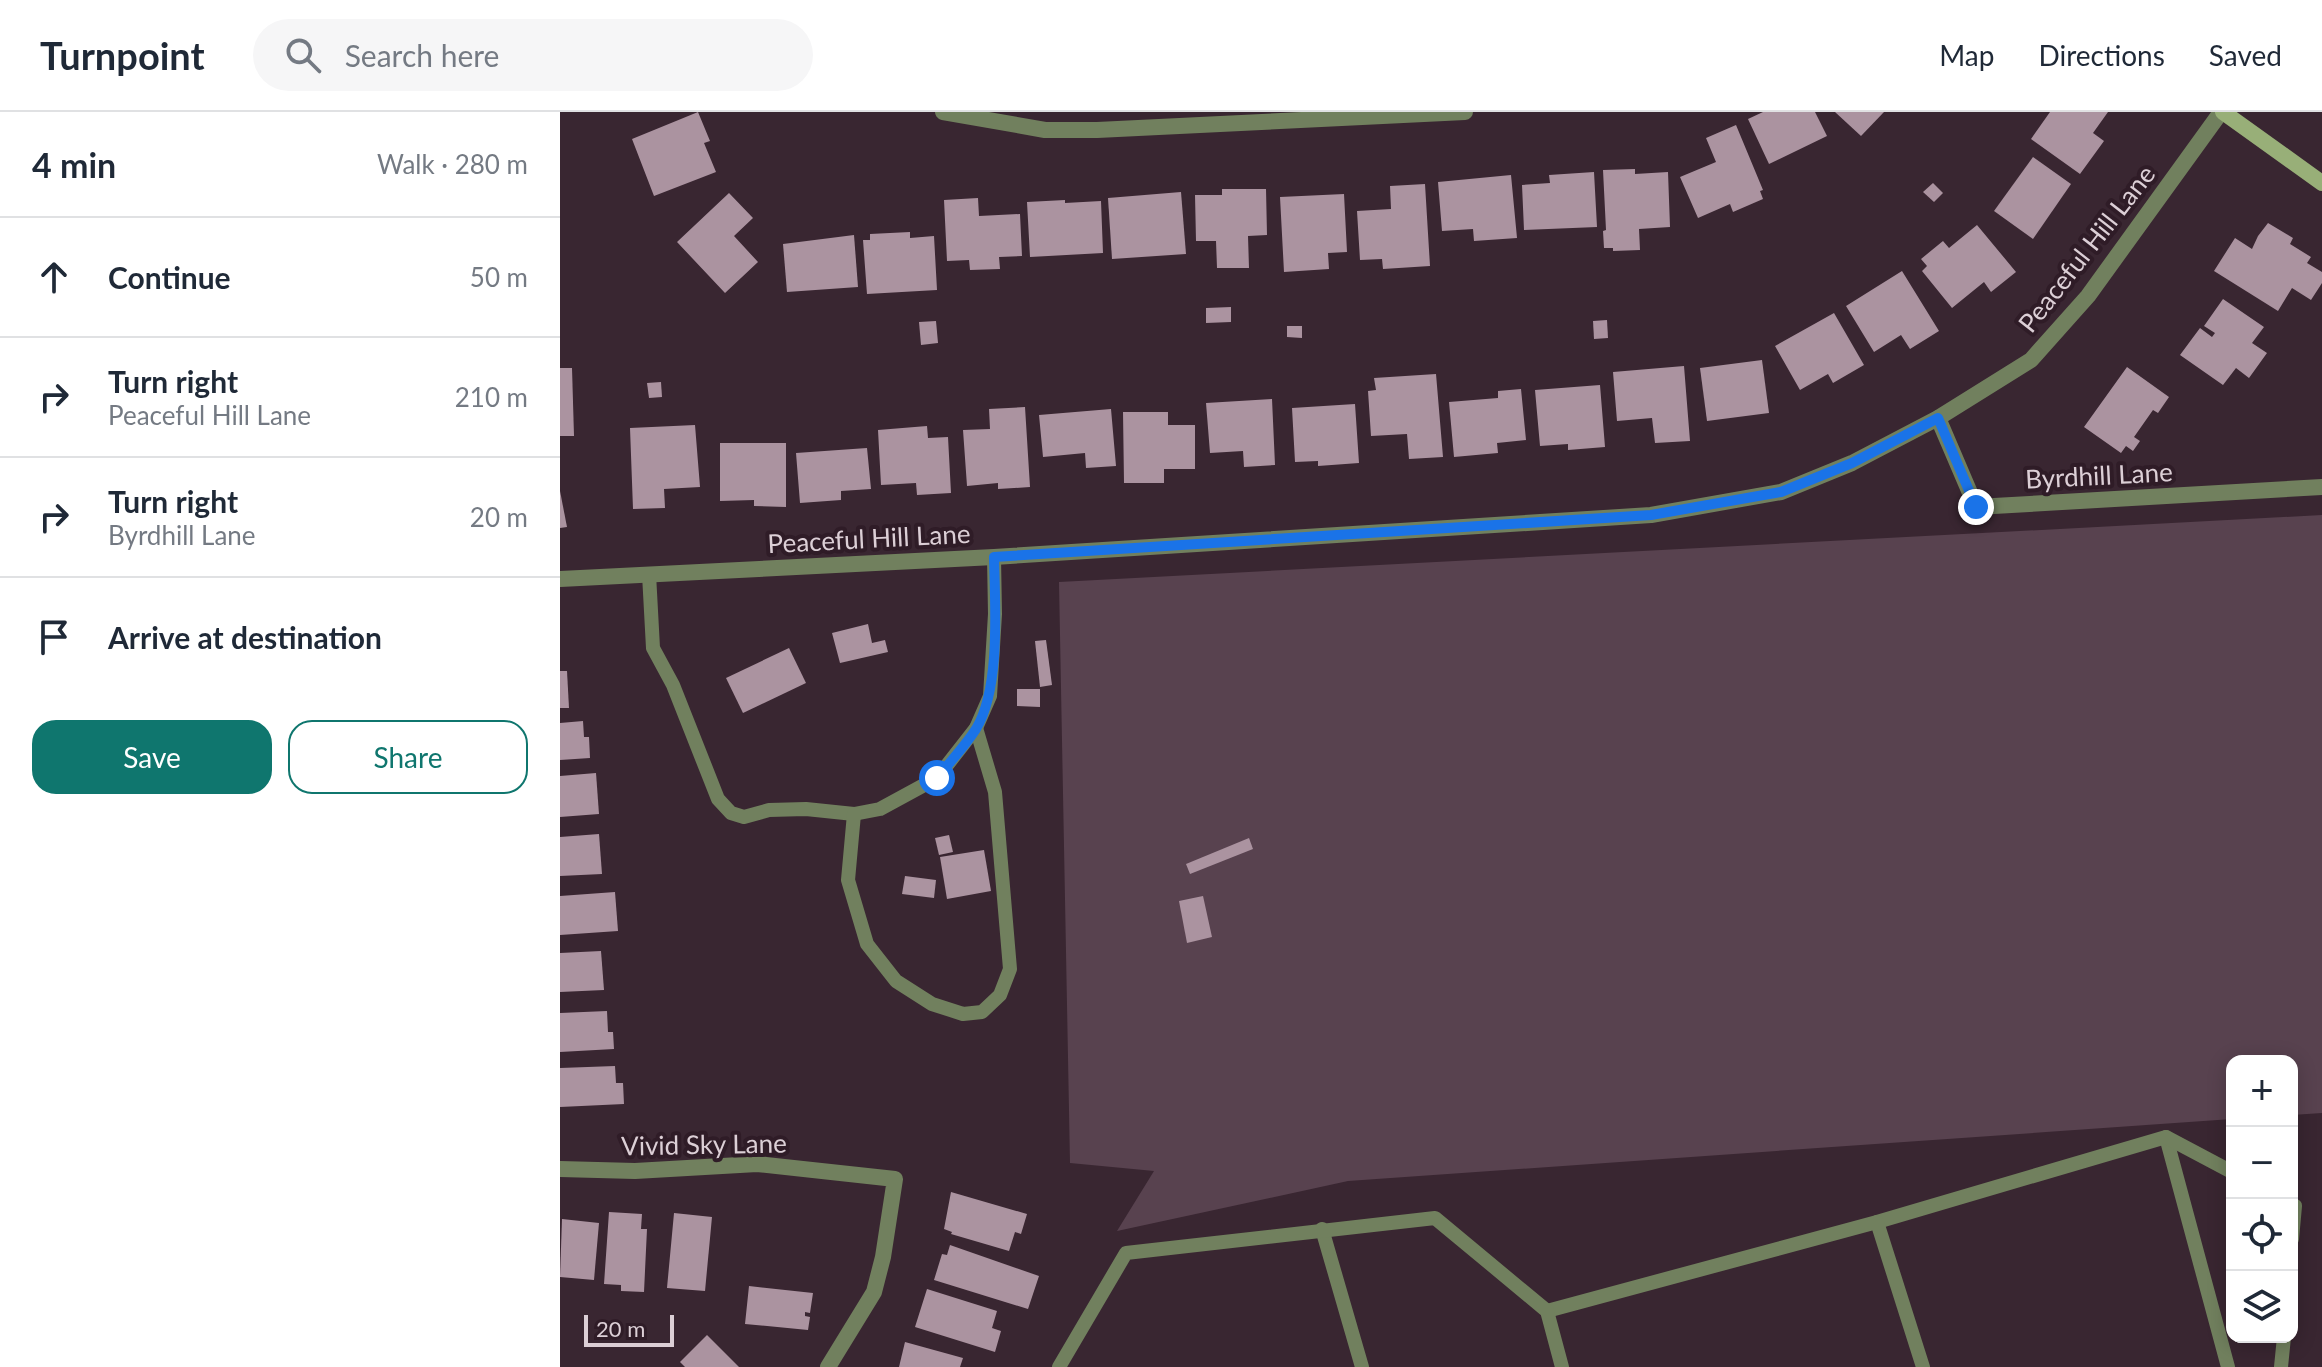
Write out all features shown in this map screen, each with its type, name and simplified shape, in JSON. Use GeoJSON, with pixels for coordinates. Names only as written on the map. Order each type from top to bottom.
{"type":"FeatureCollection","features":[{"type":"Feature","properties":{"kind":"street"},"geometry":{"type":"LineString","coordinates":[[943,112],[1045,130],[1097,130],[1465,112]]}},
{"type":"Feature","properties":{"kind":"street"},"geometry":{"type":"LineString","coordinates":[[2222,112],[2322,183]]}},
{"type":"Feature","properties":{"kind":"street","name":"Peaceful Hill Lane"},"geometry":{"type":"LineString","coordinates":[[560,579],[994,557],[1651,515],[1781,492],[1852,463],[1938,418],[2031,360],[2088,296],[2222,112]]}},
{"type":"Feature","properties":{"kind":"street","name":"Byrdhill Lane"},"geometry":{"type":"LineString","coordinates":[[1938,418],[1976,507],[2322,487]]}},
{"type":"Feature","properties":{"kind":"street","name":"Vivid Sky Lane"},"geometry":{"type":"LineString","coordinates":[[560,1169],[635,1171],[757,1164],[895,1179],[883,1257],[874,1292],[828,1367]]}},
{"type":"Feature","properties":{"kind":"lane"},"geometry":{"type":"LineString","coordinates":[[649,574],[653,648],[673,685],[718,799],[731,813],[744,817],[769,810],[806,809],[854,814],[880,809],[937,778],[976,728],[990,696],[995,614],[994,557]]}},
{"type":"Feature","properties":{"kind":"lane"},"geometry":{"type":"LineString","coordinates":[[854,814],[848,880],[867,944],[896,981],[932,1004],[963,1014],[982,1012],[1000,995],[1010,969],[995,792],[976,728]]}},
{"type":"Feature","properties":{"kind":"lane"},"geometry":{"type":"LineString","coordinates":[[1547,1311],[1877,1222],[2166,1137],[2226,1169]]}},
{"type":"Feature","properties":{"kind":"lane"},"geometry":{"type":"LineString","coordinates":[[2166,1137],[2228,1367]]}},
{"type":"Feature","properties":{"kind":"lane"},"geometry":{"type":"LineString","coordinates":[[1059,1367],[1126,1253],[1435,1218],[1547,1311],[1562,1367]]}},
{"type":"Feature","properties":{"kind":"lane"},"geometry":{"type":"LineString","coordinates":[[1877,1222],[1923,1367]]}},
{"type":"Feature","properties":{"kind":"lane"},"geometry":{"type":"LineString","coordinates":[[1322,1229],[1362,1367]]}},
{"type":"Feature","properties":{"kind":"lane"},"geometry":{"type":"LineString","coordinates":[[2281,1367],[2283,1343]]}},
{"type":"Feature","properties":{"kind":"shaded area"},"geometry":{"type":"Polygon","coordinates":[[[2322,515],[2322,1113],[2298,1115],[2298,1055],[2226,1055],[2226,1119],[1348,1181],[1117,1231],[1154,1171],[1070,1163],[1059,582],[2322,515]]]}},
{"type":"Feature","properties":{"kind":"building"},"geometry":{"type":"Polygon","coordinates":[[[698,112],[710,141],[704,143],[716,172],[654,196],[632,139],[698,112]]]}},
{"type":"Feature","properties":{"kind":"building"},"geometry":{"type":"Polygon","coordinates":[[[1763,112],[1815,112],[1827,136],[1769,164],[1748,119],[1763,112]]]}},
{"type":"Feature","properties":{"kind":"building"},"geometry":{"type":"Polygon","coordinates":[[[1835,112],[1884,112],[1861,136],[1835,112]]]}},
{"type":"Feature","properties":{"kind":"building"},"geometry":{"type":"Polygon","coordinates":[[[2050,112],[2108,112],[2093,133],[2104,141],[2080,174],[2031,139],[2050,112]]]}},
{"type":"Feature","properties":{"kind":"building"},"geometry":{"type":"Polygon","coordinates":[[[1736,125],[1763,190],[1760,191],[1763,199],[1733,212],[1730,204],[1698,218],[1680,177],[1716,162],[1706,138],[1736,125]]]}},
{"type":"Feature","properties":{"kind":"building"},"geometry":{"type":"Polygon","coordinates":[[[2033,157],[2071,184],[2033,239],[1994,211],[2033,157]]]}},
{"type":"Feature","properties":{"kind":"building"},"geometry":{"type":"Polygon","coordinates":[[[1635,169],[1635,174],[1668,172],[1670,227],[1639,229],[1640,250],[1613,251],[1613,248],[1604,248],[1603,170],[1635,169]]]}},
{"type":"Feature","properties":{"kind":"building"},"geometry":{"type":"Polygon","coordinates":[[[1594,172],[1597,227],[1524,230],[1522,185],[1550,183],[1549,175],[1594,172]]]}},
{"type":"Feature","properties":{"kind":"building"},"geometry":{"type":"Polygon","coordinates":[[[1511,175],[1517,238],[1474,241],[1473,229],[1442,231],[1438,182],[1511,175]]]}},
{"type":"Feature","properties":{"kind":"building"},"geometry":{"type":"Polygon","coordinates":[[[1933,183],[1943,193],[1934,202],[1923,192],[1933,183]]]}},
{"type":"Feature","properties":{"kind":"building"},"geometry":{"type":"Polygon","coordinates":[[[1425,184],[1430,266],[1383,269],[1382,259],[1360,260],[1357,211],[1391,209],[1390,186],[1425,184]]]}},
{"type":"Feature","properties":{"kind":"building"},"geometry":{"type":"Polygon","coordinates":[[[1222,189],[1266,189],[1267,235],[1248,236],[1249,268],[1217,268],[1216,241],[1196,241],[1195,195],[1222,195],[1222,189]]]}},
{"type":"Feature","properties":{"kind":"building"},"geometry":{"type":"Polygon","coordinates":[[[1181,192],[1186,254],[1112,259],[1108,198],[1181,192]]]}},
{"type":"Feature","properties":{"kind":"building"},"geometry":{"type":"Polygon","coordinates":[[[729,193],[753,218],[734,236],[758,262],[725,293],[677,242],[729,193]]]}},
{"type":"Feature","properties":{"kind":"building"},"geometry":{"type":"Polygon","coordinates":[[[1344,194],[1347,252],[1328,253],[1329,269],[1284,272],[1280,197],[1344,194]]]}},
{"type":"Feature","properties":{"kind":"building"},"geometry":{"type":"Polygon","coordinates":[[[978,198],[979,216],[1020,214],[1022,256],[999,257],[1000,269],[970,270],[969,260],[947,261],[944,200],[978,198]]]}},
{"type":"Feature","properties":{"kind":"building"},"geometry":{"type":"Polygon","coordinates":[[[1065,200],[1065,203],[1101,201],[1103,253],[1030,257],[1027,202],[1065,200]]]}},
{"type":"Feature","properties":{"kind":"building"},"geometry":{"type":"Polygon","coordinates":[[[2268,223],[2293,238],[2290,244],[2311,257],[2307,263],[2322,272],[2322,283],[2311,300],[2292,288],[2278,311],[2214,271],[2235,238],[2252,249],[2268,223]]]}},
{"type":"Feature","properties":{"kind":"building"},"geometry":{"type":"Polygon","coordinates":[[[1977,225],[2016,272],[1991,292],[1984,282],[1952,308],[1922,271],[1927,266],[1921,259],[1943,241],[1949,248],[1977,225]]]}},
{"type":"Feature","properties":{"kind":"building"},"geometry":{"type":"Polygon","coordinates":[[[910,232],[910,238],[934,236],[937,290],[867,294],[863,240],[870,240],[870,234],[910,232]]]}},
{"type":"Feature","properties":{"kind":"building"},"geometry":{"type":"Polygon","coordinates":[[[854,235],[858,287],[787,292],[783,244],[854,235]]]}},
{"type":"Feature","properties":{"kind":"building"},"geometry":{"type":"Polygon","coordinates":[[[1902,271],[1939,331],[1910,349],[1901,335],[1874,352],[1846,306],[1902,271]]]}},
{"type":"Feature","properties":{"kind":"building"},"geometry":{"type":"Polygon","coordinates":[[[2223,299],[2264,327],[2252,343],[2267,353],[2249,378],[2236,368],[2223,385],[2180,355],[2200,328],[2212,337],[2215,333],[2204,326],[2223,299]]]}},
{"type":"Feature","properties":{"kind":"building"},"geometry":{"type":"Polygon","coordinates":[[[1231,307],[1231,322],[1206,323],[1206,308],[1231,307]]]}},
{"type":"Feature","properties":{"kind":"building"},"geometry":{"type":"Polygon","coordinates":[[[1834,313],[1864,365],[1833,383],[1828,374],[1800,390],[1775,346],[1834,313]]]}},
{"type":"Feature","properties":{"kind":"building"},"geometry":{"type":"Polygon","coordinates":[[[1607,320],[1608,338],[1594,339],[1593,321],[1607,320]]]}},
{"type":"Feature","properties":{"kind":"building"},"geometry":{"type":"Polygon","coordinates":[[[936,321],[938,343],[921,345],[919,322],[936,321]]]}},
{"type":"Feature","properties":{"kind":"building"},"geometry":{"type":"Polygon","coordinates":[[[1287,326],[1302,326],[1302,338],[1287,337],[1287,326]]]}},
{"type":"Feature","properties":{"kind":"building"},"geometry":{"type":"Polygon","coordinates":[[[1762,360],[1769,413],[1707,421],[1700,368],[1762,360]]]}},
{"type":"Feature","properties":{"kind":"building"},"geometry":{"type":"Polygon","coordinates":[[[1684,366],[1690,441],[1655,443],[1652,418],[1617,421],[1613,372],[1684,366]]]}},
{"type":"Feature","properties":{"kind":"building"},"geometry":{"type":"Polygon","coordinates":[[[2127,367],[2169,397],[2158,413],[2153,410],[2134,437],[2140,441],[2133,451],[2126,446],[2121,453],[2084,427],[2127,367]]]}},
{"type":"Feature","properties":{"kind":"building"},"geometry":{"type":"Polygon","coordinates":[[[560,368],[572,368],[574,436],[560,436],[560,368]]]}},
{"type":"Feature","properties":{"kind":"building"},"geometry":{"type":"Polygon","coordinates":[[[1436,374],[1443,457],[1409,459],[1407,434],[1371,436],[1368,391],[1376,390],[1374,378],[1436,374]]]}},
{"type":"Feature","properties":{"kind":"building"},"geometry":{"type":"Polygon","coordinates":[[[661,382],[662,397],[649,398],[647,383],[661,382]]]}},
{"type":"Feature","properties":{"kind":"building"},"geometry":{"type":"Polygon","coordinates":[[[1600,385],[1605,447],[1568,450],[1568,444],[1540,446],[1535,390],[1600,385]]]}},
{"type":"Feature","properties":{"kind":"building"},"geometry":{"type":"Polygon","coordinates":[[[1521,389],[1526,440],[1497,443],[1498,453],[1454,457],[1449,402],[1498,398],[1498,391],[1521,389]]]}},
{"type":"Feature","properties":{"kind":"building"},"geometry":{"type":"Polygon","coordinates":[[[1272,399],[1275,465],[1244,467],[1243,451],[1210,453],[1206,403],[1272,399]]]}},
{"type":"Feature","properties":{"kind":"building"},"geometry":{"type":"Polygon","coordinates":[[[1355,404],[1359,463],[1318,466],[1318,461],[1295,462],[1292,408],[1355,404]]]}},
{"type":"Feature","properties":{"kind":"building"},"geometry":{"type":"Polygon","coordinates":[[[1025,407],[1030,487],[998,489],[998,483],[967,486],[963,430],[990,429],[989,409],[1025,407]]]}},
{"type":"Feature","properties":{"kind":"building"},"geometry":{"type":"Polygon","coordinates":[[[1111,409],[1116,466],[1086,468],[1085,453],[1043,457],[1039,415],[1111,409]]]}},
{"type":"Feature","properties":{"kind":"building"},"geometry":{"type":"Polygon","coordinates":[[[1123,412],[1168,412],[1168,425],[1195,425],[1195,469],[1164,469],[1164,483],[1124,483],[1123,412]]]}},
{"type":"Feature","properties":{"kind":"building"},"geometry":{"type":"Polygon","coordinates":[[[695,425],[700,487],[664,489],[665,508],[633,509],[630,428],[695,425]]]}},
{"type":"Feature","properties":{"kind":"building"},"geometry":{"type":"Polygon","coordinates":[[[927,426],[928,438],[948,437],[951,493],[917,495],[916,483],[881,485],[878,430],[927,426]]]}},
{"type":"Feature","properties":{"kind":"building"},"geometry":{"type":"Polygon","coordinates":[[[720,443],[786,443],[786,507],[754,506],[754,500],[720,501],[720,443]]]}},
{"type":"Feature","properties":{"kind":"building"},"geometry":{"type":"Polygon","coordinates":[[[867,448],[871,489],[841,491],[841,500],[800,503],[796,453],[867,448]]]}},
{"type":"Feature","properties":{"kind":"building"},"geometry":{"type":"Polygon","coordinates":[[[560,491],[567,527],[560,528],[560,491]]]}},
{"type":"Feature","properties":{"kind":"building"},"geometry":{"type":"Polygon","coordinates":[[[868,624],[872,643],[885,640],[888,652],[840,663],[832,633],[868,624]]]}},
{"type":"Feature","properties":{"kind":"building"},"geometry":{"type":"Polygon","coordinates":[[[1046,640],[1052,685],[1040,687],[1035,641],[1046,640]]]}},
{"type":"Feature","properties":{"kind":"building"},"geometry":{"type":"Polygon","coordinates":[[[789,648],[806,683],[743,713],[726,678],[789,648]]]}},
{"type":"Feature","properties":{"kind":"building"},"geometry":{"type":"Polygon","coordinates":[[[560,671],[567,671],[569,708],[560,708],[560,671]]]}},
{"type":"Feature","properties":{"kind":"building"},"geometry":{"type":"Polygon","coordinates":[[[1017,689],[1040,689],[1040,707],[1017,706],[1017,689]]]}},
{"type":"Feature","properties":{"kind":"building"},"geometry":{"type":"Polygon","coordinates":[[[583,721],[584,737],[589,737],[590,758],[560,760],[560,723],[583,721]]]}},
{"type":"Feature","properties":{"kind":"building"},"geometry":{"type":"Polygon","coordinates":[[[596,773],[599,814],[560,817],[560,776],[596,773]]]}},
{"type":"Feature","properties":{"kind":"building"},"geometry":{"type":"Polygon","coordinates":[[[599,834],[602,874],[560,876],[560,837],[599,834]]]}},
{"type":"Feature","properties":{"kind":"building"},"geometry":{"type":"Polygon","coordinates":[[[949,835],[953,852],[939,855],[935,838],[949,835]]]}},
{"type":"Feature","properties":{"kind":"building"},"geometry":{"type":"Polygon","coordinates":[[[1249,838],[1253,849],[1190,874],[1186,864],[1249,838]]]}},
{"type":"Feature","properties":{"kind":"building"},"geometry":{"type":"Polygon","coordinates":[[[984,850],[991,891],[947,899],[940,857],[984,850]]]}},
{"type":"Feature","properties":{"kind":"building"},"geometry":{"type":"Polygon","coordinates":[[[905,876],[936,880],[934,898],[902,894],[905,876]]]}},
{"type":"Feature","properties":{"kind":"building"},"geometry":{"type":"Polygon","coordinates":[[[615,892],[618,931],[560,935],[560,896],[615,892]]]}},
{"type":"Feature","properties":{"kind":"building"},"geometry":{"type":"Polygon","coordinates":[[[1203,896],[1212,937],[1187,943],[1179,901],[1203,896]]]}},
{"type":"Feature","properties":{"kind":"building"},"geometry":{"type":"Polygon","coordinates":[[[601,951],[604,990],[560,992],[560,953],[601,951]]]}},
{"type":"Feature","properties":{"kind":"building"},"geometry":{"type":"Polygon","coordinates":[[[607,1011],[608,1032],[613,1032],[614,1049],[560,1052],[560,1013],[607,1011]]]}},
{"type":"Feature","properties":{"kind":"building"},"geometry":{"type":"Polygon","coordinates":[[[615,1066],[616,1083],[623,1083],[624,1104],[560,1107],[560,1068],[615,1066]]]}},
{"type":"Feature","properties":{"kind":"building"},"geometry":{"type":"Polygon","coordinates":[[[951,1192],[1027,1214],[1021,1234],[1015,1232],[1009,1251],[951,1234],[944,1229],[951,1192]]]}},
{"type":"Feature","properties":{"kind":"building"},"geometry":{"type":"Polygon","coordinates":[[[609,1212],[642,1214],[641,1229],[647,1229],[644,1292],[621,1291],[621,1285],[604,1284],[609,1212]]]}},
{"type":"Feature","properties":{"kind":"building"},"geometry":{"type":"Polygon","coordinates":[[[674,1213],[712,1217],[705,1291],[667,1288],[674,1213]]]}},
{"type":"Feature","properties":{"kind":"building"},"geometry":{"type":"Polygon","coordinates":[[[562,1219],[599,1223],[594,1280],[560,1277],[562,1219]]]}},
{"type":"Feature","properties":{"kind":"building"},"geometry":{"type":"Polygon","coordinates":[[[950,1245],[1039,1276],[1028,1309],[934,1280],[942,1254],[947,1255],[950,1245]]]}},
{"type":"Feature","properties":{"kind":"building"},"geometry":{"type":"Polygon","coordinates":[[[749,1286],[813,1293],[810,1313],[805,1312],[805,1316],[810,1317],[808,1330],[745,1324],[749,1286]]]}},
{"type":"Feature","properties":{"kind":"building"},"geometry":{"type":"Polygon","coordinates":[[[927,1289],[997,1311],[992,1328],[1001,1331],[995,1352],[915,1327],[927,1289]]]}},
{"type":"Feature","properties":{"kind":"building"},"geometry":{"type":"Polygon","coordinates":[[[707,1335],[739,1367],[685,1367],[680,1362],[707,1335]]]}},
{"type":"Feature","properties":{"kind":"building"},"geometry":{"type":"Polygon","coordinates":[[[905,1342],[963,1358],[960,1367],[899,1367],[905,1342]]]}},
{"type":"Feature","properties":{"kind":"route"},"geometry":{"type":"LineString","coordinates":[[937,778],[976,728],[990,696],[995,614],[994,557],[1651,515],[1781,492],[1852,463],[1938,418],[1976,507]]}}]}
